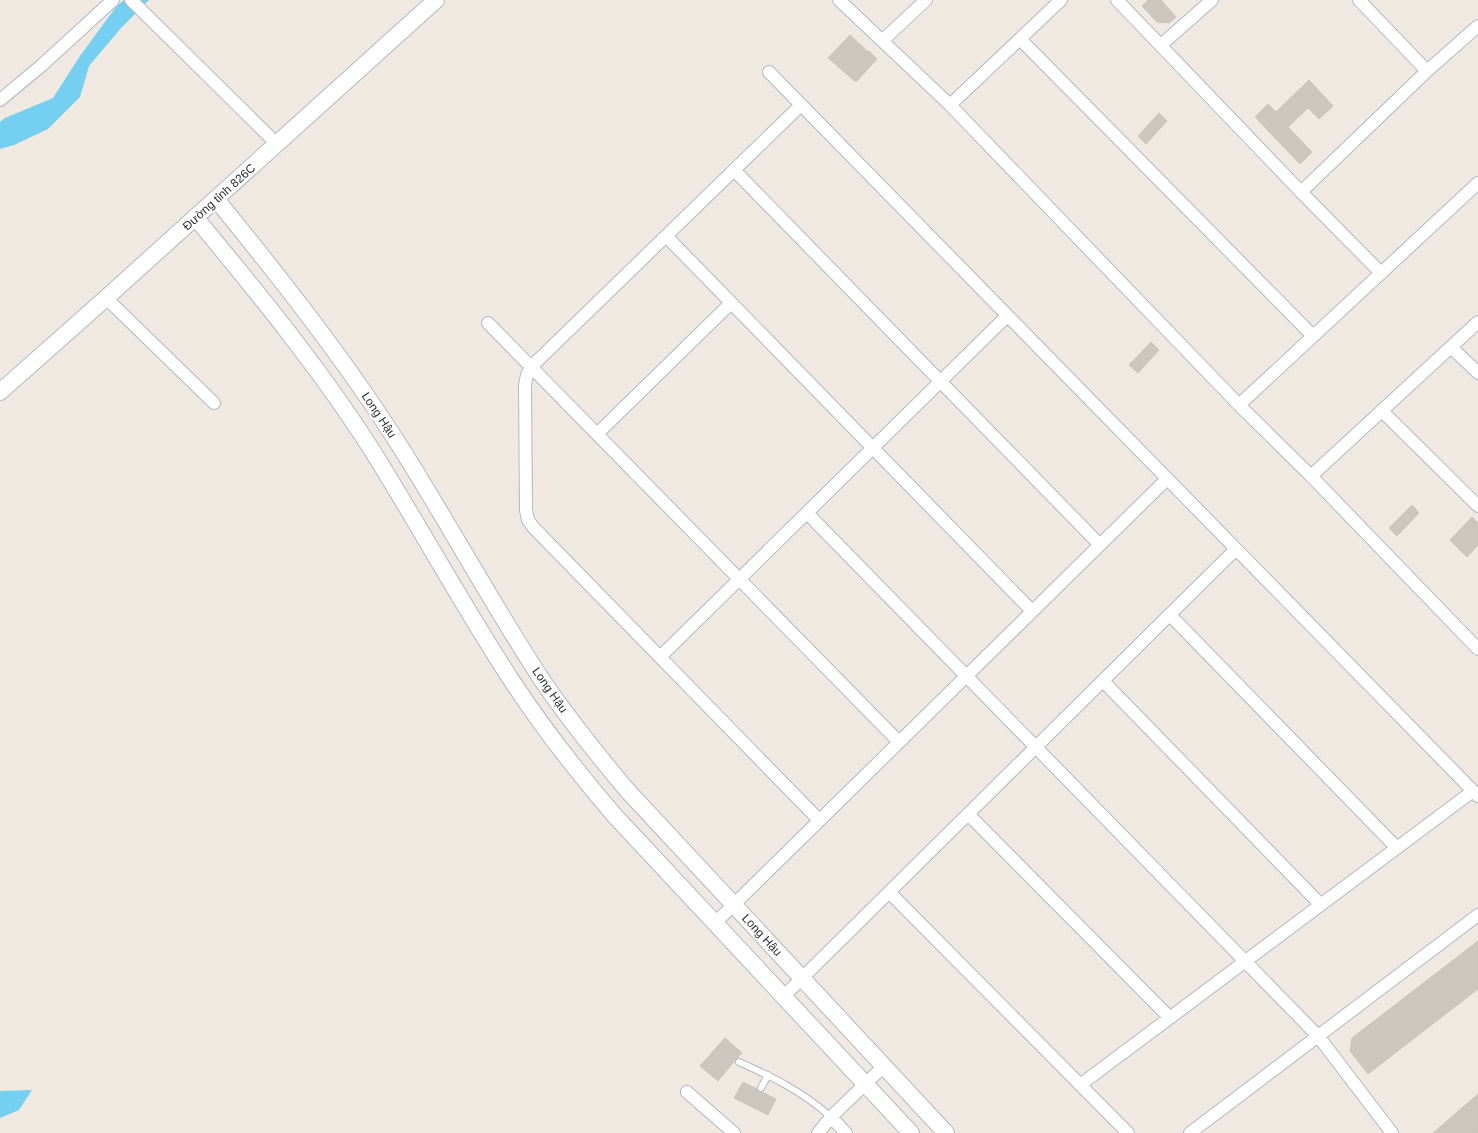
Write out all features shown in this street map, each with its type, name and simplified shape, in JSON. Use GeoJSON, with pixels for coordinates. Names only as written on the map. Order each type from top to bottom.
{"type":"FeatureCollection","features":[{"type":"Feature","properties":{"kind":"main road","name":"Đường tỉnh 826C"},"geometry":{"type":"LineString","coordinates":[[0,392],[436,0]]}},
{"type":"Feature","properties":{"kind":"main road","name":"Long Hậu"},"geometry":{"type":"LineString","coordinates":[[216,199],[257,250],[352,375],[402,449],[541,678],[595,753],[626,789],[946,1133]]}},
{"type":"Feature","properties":{"kind":"main road"},"geometry":{"type":"LineString","coordinates":[[195,217],[272,312],[351,420],[374,454],[509,677],[586,782],[615,816],[911,1133]]}},
{"type":"Feature","properties":{"kind":"street"},"geometry":{"type":"LineString","coordinates":[[0,100],[41,66],[113,0]]}},
{"type":"Feature","properties":{"kind":"street"},"geometry":{"type":"LineString","coordinates":[[132,0],[277,144]]}},
{"type":"Feature","properties":{"kind":"street"},"geometry":{"type":"LineString","coordinates":[[839,0],[950,105],[1239,405],[1311,476],[1478,649]]}},
{"type":"Feature","properties":{"kind":"street"},"geometry":{"type":"LineString","coordinates":[[882,41],[926,0]]}},
{"type":"Feature","properties":{"kind":"street"},"geometry":{"type":"LineString","coordinates":[[950,105],[1061,0]]}},
{"type":"Feature","properties":{"kind":"street"},"geometry":{"type":"LineString","coordinates":[[1117,0],[1301,192],[1381,273]]}},
{"type":"Feature","properties":{"kind":"street"},"geometry":{"type":"LineString","coordinates":[[1161,45],[1212,0]]}},
{"type":"Feature","properties":{"kind":"street"},"geometry":{"type":"LineString","coordinates":[[1359,0],[1427,71]]}},
{"type":"Feature","properties":{"kind":"street"},"geometry":{"type":"LineString","coordinates":[[1301,192],[1427,71],[1478,26]]}},
{"type":"Feature","properties":{"kind":"street"},"geometry":{"type":"LineString","coordinates":[[1020,39],[1313,336]]}},
{"type":"Feature","properties":{"kind":"street"},"geometry":{"type":"LineString","coordinates":[[769,72],[1475,794],[1397,848],[1080,1085]]}},
{"type":"Feature","properties":{"kind":"street"},"geometry":{"type":"LineString","coordinates":[[801,105],[531,367],[525,385],[526,510],[528,520],[533,527],[820,820]]}},
{"type":"Feature","properties":{"kind":"street"},"geometry":{"type":"LineString","coordinates":[[734,170],[1100,545]]}},
{"type":"Feature","properties":{"kind":"street"},"geometry":{"type":"LineString","coordinates":[[1239,405],[1478,183]]}},
{"type":"Feature","properties":{"kind":"street"},"geometry":{"type":"LineString","coordinates":[[666,236],[1032,611]]}},
{"type":"Feature","properties":{"kind":"street"},"geometry":{"type":"LineString","coordinates":[[106,298],[214,403]]}},
{"type":"Feature","properties":{"kind":"street"},"geometry":{"type":"LineString","coordinates":[[597,434],[731,303]]}},
{"type":"Feature","properties":{"kind":"street"},"geometry":{"type":"LineString","coordinates":[[660,657],[1007,316]]}},
{"type":"Feature","properties":{"kind":"street"},"geometry":{"type":"LineString","coordinates":[[1311,476],[1478,322]]}},
{"type":"Feature","properties":{"kind":"street"},"geometry":{"type":"LineString","coordinates":[[488,323],[899,742]]}},
{"type":"Feature","properties":{"kind":"street"},"geometry":{"type":"LineString","coordinates":[[1451,347],[1478,374]]}},
{"type":"Feature","properties":{"kind":"street"},"geometry":{"type":"LineString","coordinates":[[1382,411],[1478,506]]}},
{"type":"Feature","properties":{"kind":"street"},"geometry":{"type":"LineString","coordinates":[[715,923],[1167,478]]}},
{"type":"Feature","properties":{"kind":"street"},"geometry":{"type":"LineString","coordinates":[[807,513],[1318,1036],[1392,1133]]}},
{"type":"Feature","properties":{"kind":"street"},"geometry":{"type":"LineString","coordinates":[[783,997],[1236,549]]}},
{"type":"Feature","properties":{"kind":"street"},"geometry":{"type":"LineString","coordinates":[[1170,615],[1397,848]]}},
{"type":"Feature","properties":{"kind":"street"},"geometry":{"type":"LineString","coordinates":[[1103,681],[1321,905]]}},
{"type":"Feature","properties":{"kind":"street"},"geometry":{"type":"LineString","coordinates":[[968,814],[1170,1018]]}},
{"type":"Feature","properties":{"kind":"street"},"geometry":{"type":"LineString","coordinates":[[889,892],[1128,1133]]}},
{"type":"Feature","properties":{"kind":"street"},"geometry":{"type":"LineString","coordinates":[[1190,1133],[1478,915]]}},
{"type":"Feature","properties":{"kind":"street"},"geometry":{"type":"LineString","coordinates":[[818,1133],[831,1117],[884,1066]]}},
{"type":"Feature","properties":{"kind":"street"},"geometry":{"type":"LineString","coordinates":[[687,1092],[734,1133]]}},
{"type":"Feature","properties":{"kind":"street"},"geometry":{"type":"LineString","coordinates":[[831,1117],[846,1133]]}},
{"type":"Feature","properties":{"kind":"lane"},"geometry":{"type":"LineString","coordinates":[[739,1062],[768,1075],[813,1101],[831,1117]]}},
{"type":"Feature","properties":{"kind":"lane"},"geometry":{"type":"LineString","coordinates":[[761,1088],[768,1075]]}},
{"type":"Feature","properties":{"kind":"water"},"geometry":{"type":"Polygon","coordinates":[[[124,0],[149,0],[121,28],[89,66],[80,97],[48,129],[14,145],[0,149],[0,122],[5,118],[53,98],[80,56],[116,7],[124,0]]]}},
{"type":"Feature","properties":{"kind":"water"},"geometry":{"type":"Polygon","coordinates":[[[32,1090],[19,1110],[0,1118],[0,1091],[32,1090]]]}},
{"type":"Feature","properties":{"kind":"building"},"geometry":{"type":"Polygon","coordinates":[[[1148,0],[1161,0],[1176,17],[1169,23],[1157,22],[1142,6],[1148,0]]]}},
{"type":"Feature","properties":{"kind":"building"},"geometry":{"type":"Polygon","coordinates":[[[850,35],[877,59],[856,82],[828,58],[850,35]]]}},
{"type":"Feature","properties":{"kind":"building"},"geometry":{"type":"Polygon","coordinates":[[[1309,80],[1333,106],[1319,119],[1308,108],[1288,127],[1312,152],[1300,164],[1255,117],[1268,104],[1276,112],[1309,80]]]}},
{"type":"Feature","properties":{"kind":"building"},"geometry":{"type":"Polygon","coordinates":[[[1159,113],[1167,121],[1146,144],[1138,136],[1159,113]]]}},
{"type":"Feature","properties":{"kind":"building"},"geometry":{"type":"Polygon","coordinates":[[[1151,342],[1159,350],[1138,373],[1129,365],[1151,342]]]}},
{"type":"Feature","properties":{"kind":"building"},"geometry":{"type":"Polygon","coordinates":[[[1412,505],[1419,513],[1397,536],[1389,528],[1412,505]]]}},
{"type":"Feature","properties":{"kind":"building"},"geometry":{"type":"Polygon","coordinates":[[[1472,517],[1478,523],[1478,545],[1467,557],[1450,540],[1472,517]]]}},
{"type":"Feature","properties":{"kind":"building"},"geometry":{"type":"Polygon","coordinates":[[[1478,941],[1478,989],[1368,1074],[1350,1051],[1352,1038],[1478,941]]]}},
{"type":"Feature","properties":{"kind":"building"},"geometry":{"type":"Polygon","coordinates":[[[725,1038],[742,1053],[718,1081],[700,1066],[725,1038]]]}},
{"type":"Feature","properties":{"kind":"building"},"geometry":{"type":"Polygon","coordinates":[[[743,1082],[757,1089],[759,1092],[776,1099],[768,1115],[734,1098],[743,1082]]]}},
{"type":"Feature","properties":{"kind":"building"},"geometry":{"type":"Polygon","coordinates":[[[1478,1094],[1478,1133],[1433,1133],[1478,1094]]]}}]}
